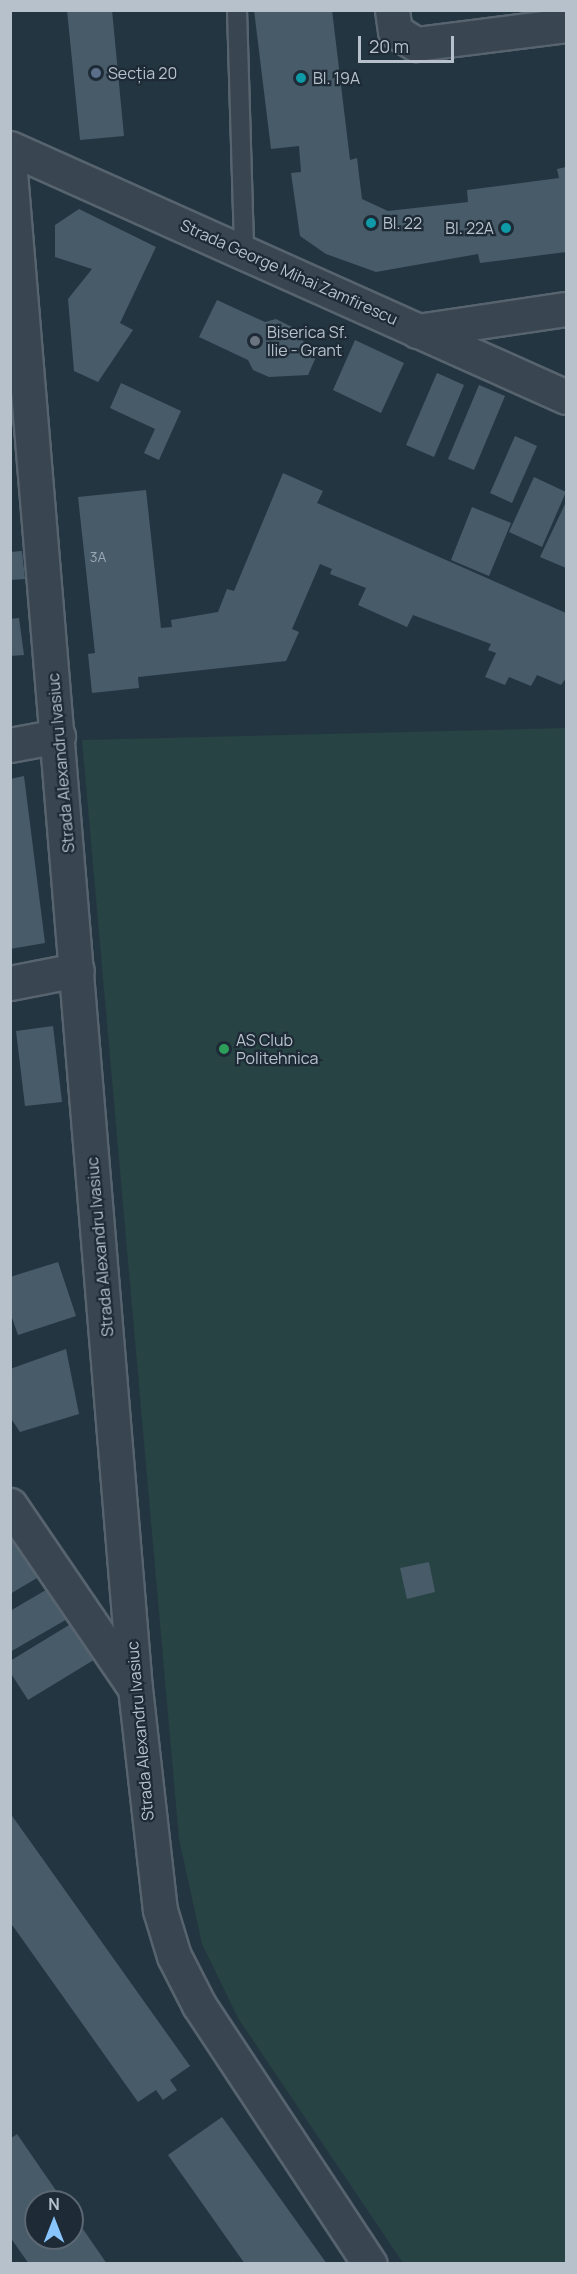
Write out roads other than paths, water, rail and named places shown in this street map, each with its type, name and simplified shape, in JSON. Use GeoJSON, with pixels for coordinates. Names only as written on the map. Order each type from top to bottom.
{"type":"FeatureCollection","features":[{"type":"Feature","properties":{"kind":"street"},"geometry":{"type":"LineString","coordinates":[[392,10],[395,31],[416,44],[567,25]]}},
{"type":"Feature","properties":{"kind":"street","name":"Strada George Mihai Zamfirescu"},"geometry":{"type":"LineString","coordinates":[[10,148],[567,397]]}},
{"type":"Feature","properties":{"kind":"street","name":"Strada Alexandru Ivasiuc"},"geometry":{"type":"LineString","coordinates":[[10,172],[18,326],[58,736],[135,1688],[154,1869],[174,1956],[240,2072],[369,2264]]}},
{"type":"Feature","properties":{"kind":"street"},"geometry":{"type":"LineString","coordinates":[[417,331],[567,309]]}},
{"type":"Feature","properties":{"kind":"street"},"geometry":{"type":"LineString","coordinates":[[10,745],[58,736]]}},
{"type":"Feature","properties":{"kind":"street"},"geometry":{"type":"LineString","coordinates":[[10,983],[77,970]]}},
{"type":"Feature","properties":{"kind":"street"},"geometry":{"type":"LineString","coordinates":[[10,1505],[135,1688]]}},
{"type":"Feature","properties":{"kind":"lane"},"geometry":{"type":"LineString","coordinates":[[237,10],[244,251]]}},
{"type":"Feature","properties":{"kind":"place","name":"Secția 20"},"geometry":{"type":"Point","coordinates":[96,73]}},
{"type":"Feature","properties":{"kind":"place","name":"Bl. 19A"},"geometry":{"type":"Point","coordinates":[301,78]}},
{"type":"Feature","properties":{"kind":"place","name":"Bl. 22"},"geometry":{"type":"Point","coordinates":[371,223]}},
{"type":"Feature","properties":{"kind":"place","name":"Bl. 22A"},"geometry":{"type":"Point","coordinates":[506,228]}},
{"type":"Feature","properties":{"kind":"place","name":"Biserica Sf. Ilie - Grant"},"geometry":{"type":"Point","coordinates":[255,341]}},
{"type":"Feature","properties":{"kind":"place","name":"AS Club Politehnica"},"geometry":{"type":"Point","coordinates":[224,1049]}}]}
